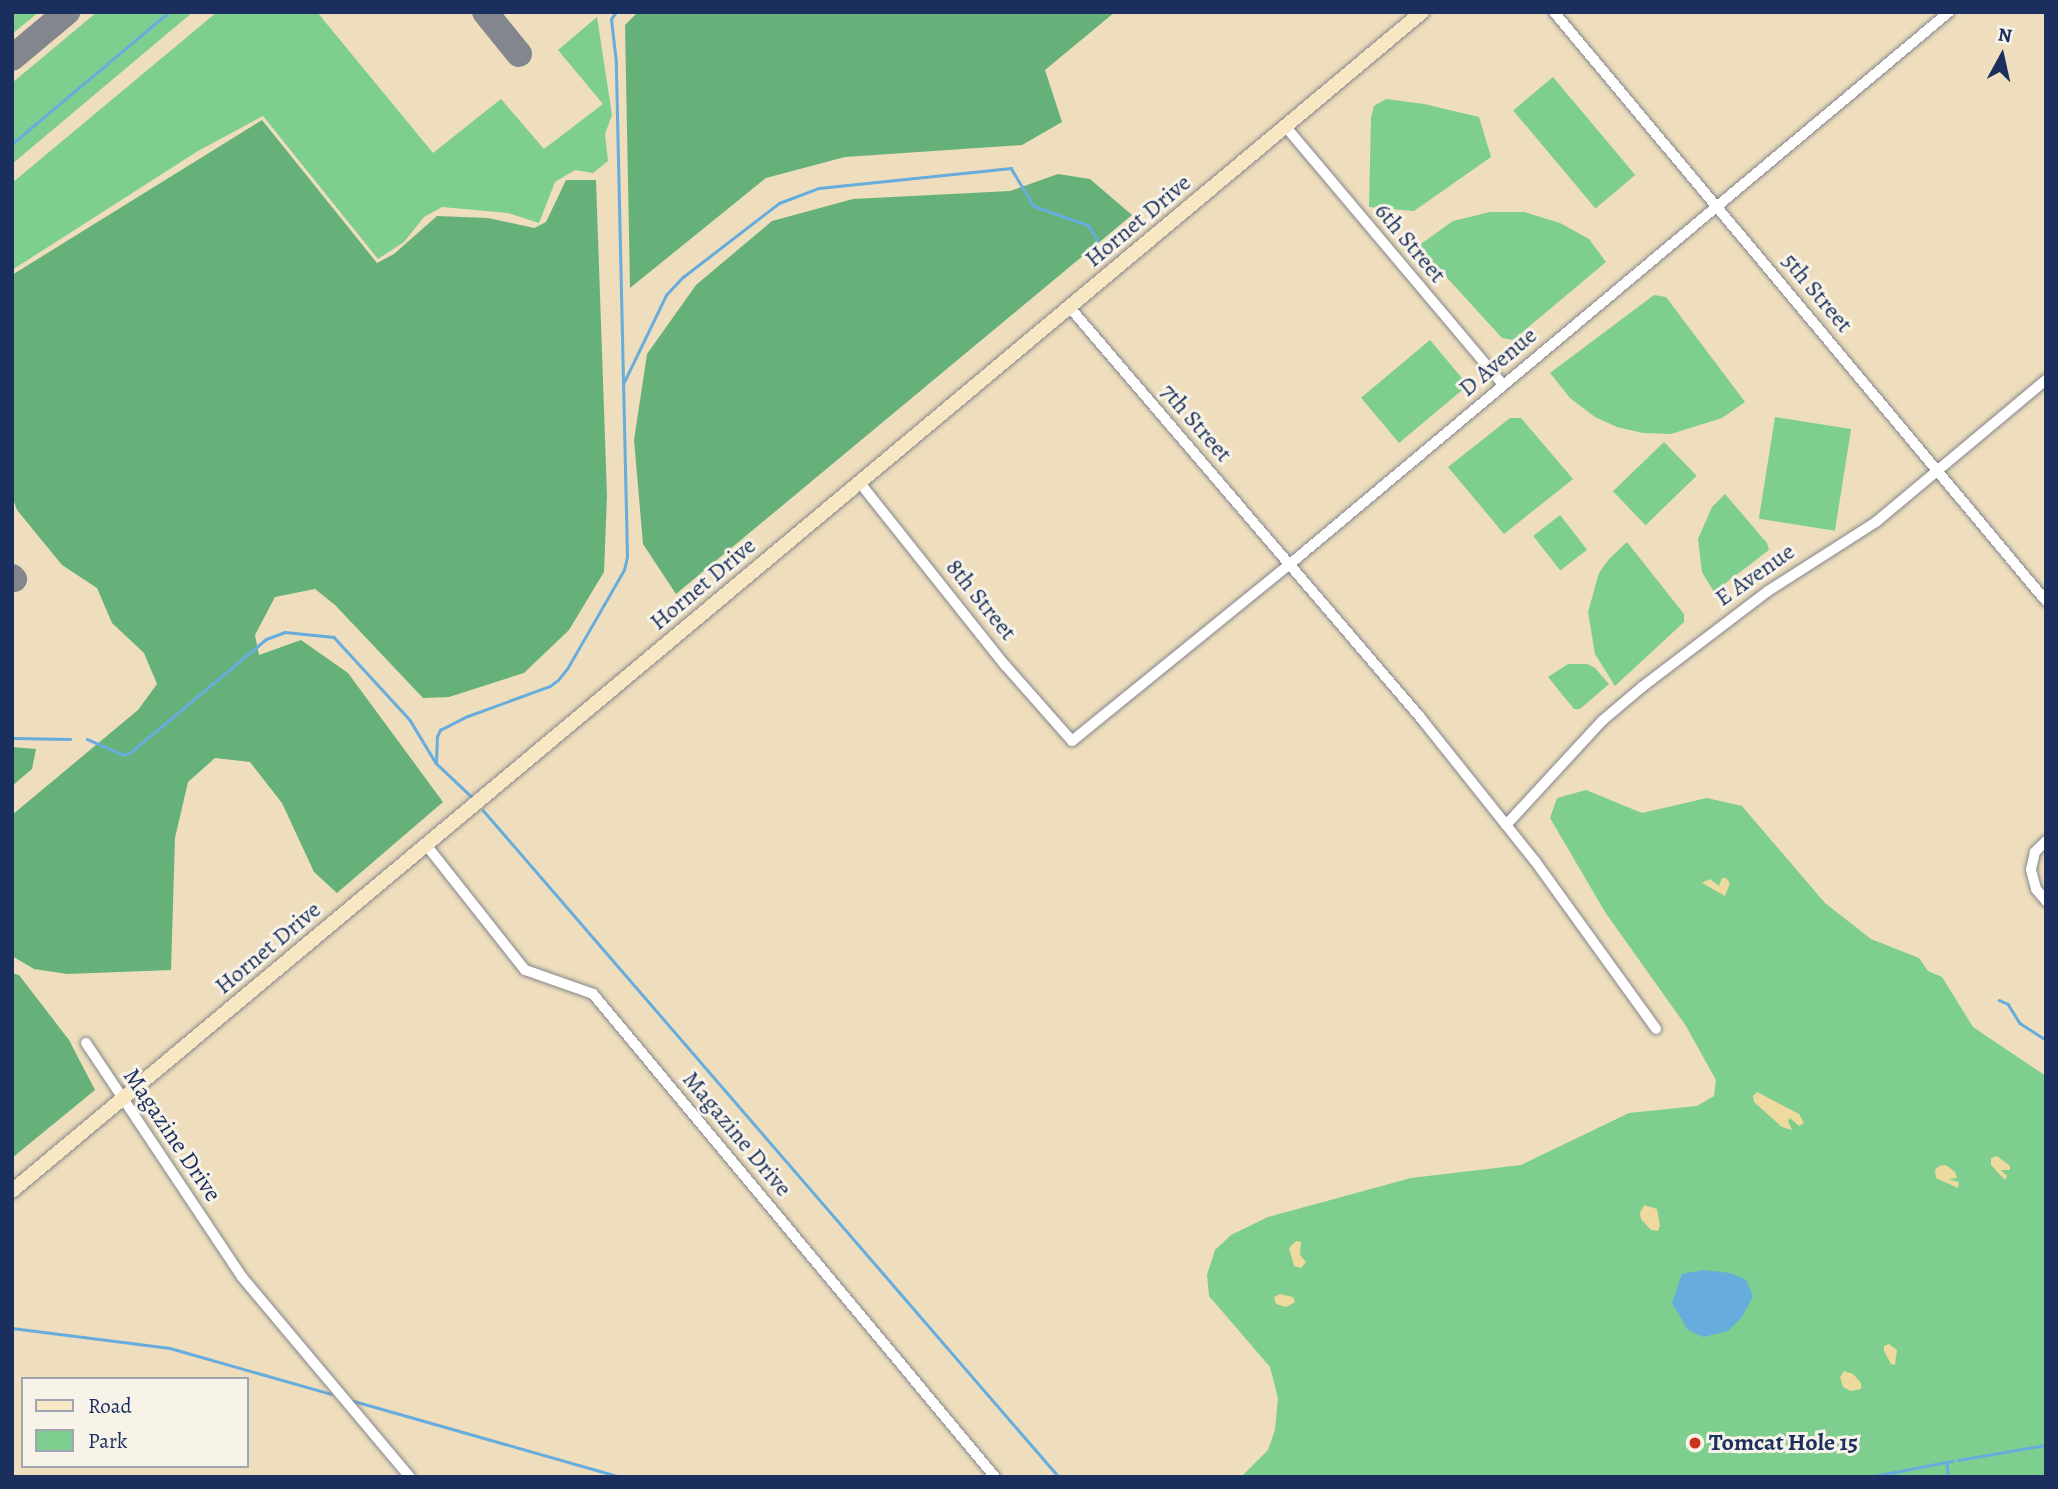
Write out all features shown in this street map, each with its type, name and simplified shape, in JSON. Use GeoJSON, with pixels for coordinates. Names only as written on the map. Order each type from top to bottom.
{"type":"FeatureCollection","features":[{"type":"Feature","properties":{"kind":"main road","name":"Hornet Drive"},"geometry":{"type":"LineString","coordinates":[[12,1191],[1071,309],[1422,12]]}},
{"type":"Feature","properties":{"kind":"street","name":"5th Street"},"geometry":{"type":"LineString","coordinates":[[1554,12],[2046,601]]}},
{"type":"Feature","properties":{"kind":"street","name":"D Avenue"},"geometry":{"type":"LineString","coordinates":[[1072,741],[1719,208],[1949,12]]}},
{"type":"Feature","properties":{"kind":"street","name":"6th Street"},"geometry":{"type":"LineString","coordinates":[[1286,127],[1503,385]]}},
{"type":"Feature","properties":{"kind":"street","name":"7th Street"},"geometry":{"type":"LineString","coordinates":[[1071,309],[1290,564],[1506,825],[1656,1029]]}},
{"type":"Feature","properties":{"kind":"street","name":"E Avenue"},"geometry":{"type":"LineString","coordinates":[[1506,825],[1603,720],[1642,687],[1768,591],[1876,522],[2046,380]]}},
{"type":"Feature","properties":{"kind":"street","name":"8th Street"},"geometry":{"type":"LineString","coordinates":[[860,483],[1005,665],[1072,741]]}},
{"type":"Feature","properties":{"kind":"street"},"geometry":{"type":"LineString","coordinates":[[2046,841],[2035,852],[2031,870],[2036,889],[2046,901]]}},
{"type":"Feature","properties":{"kind":"street","name":"Magazine Drive"},"geometry":{"type":"LineString","coordinates":[[427,846],[525,970],[593,995],[995,1477]]}},
{"type":"Feature","properties":{"kind":"street","name":"Magazine Drive"},"geometry":{"type":"LineString","coordinates":[[86,1042],[242,1277],[410,1477]]}},
{"type":"Feature","properties":{"kind":"green space"},"geometry":{"type":"Polygon","coordinates":[[[12,12],[39,12],[12,34],[12,12]]]}},
{"type":"Feature","properties":{"kind":"green space"},"geometry":{"type":"Polygon","coordinates":[[[97,12],[193,12],[12,164],[12,83],[97,12]]]}},
{"type":"Feature","properties":{"kind":"green space"},"geometry":{"type":"Polygon","coordinates":[[[217,12],[317,12],[433,153],[501,99],[544,149],[603,104],[558,50],[597,17],[612,115],[605,134],[608,161],[593,173],[575,170],[555,182],[539,223],[508,213],[442,207],[424,217],[404,242],[378,259],[263,116],[198,151],[12,270],[12,183],[217,12]]]}},
{"type":"Feature","properties":{"kind":"green space"},"geometry":{"type":"Polygon","coordinates":[[[638,12],[1115,12],[1045,70],[1062,122],[1022,145],[845,157],[766,178],[630,288],[625,25],[638,12]]]}},
{"type":"Feature","properties":{"kind":"green space"},"geometry":{"type":"Polygon","coordinates":[[[1553,77],[1635,175],[1595,208],[1513,110],[1553,77]]]}},
{"type":"Feature","properties":{"kind":"green space"},"geometry":{"type":"Polygon","coordinates":[[[1386,99],[1424,104],[1479,117],[1491,157],[1414,211],[1369,207],[1371,117],[1374,106],[1386,99]]]}},
{"type":"Feature","properties":{"kind":"green space"},"geometry":{"type":"Polygon","coordinates":[[[262,120],[377,263],[394,254],[437,216],[488,218],[534,228],[546,222],[566,180],[596,180],[607,496],[604,572],[569,630],[524,673],[449,697],[423,698],[335,605],[315,589],[275,597],[255,635],[259,655],[301,640],[348,673],[443,802],[337,893],[314,872],[282,803],[250,762],[215,758],[188,782],[175,838],[171,970],[67,974],[34,969],[12,956],[12,815],[138,710],[157,684],[144,653],[112,623],[97,588],[62,565],[17,510],[12,496],[12,275],[262,120]]]}},
{"type":"Feature","properties":{"kind":"green space"},"geometry":{"type":"Polygon","coordinates":[[[1058,174],[1090,179],[1132,215],[676,594],[643,544],[634,440],[647,354],[696,285],[772,221],[853,199],[1010,191],[1058,174]]]}},
{"type":"Feature","properties":{"kind":"green space"},"geometry":{"type":"Polygon","coordinates":[[[1490,212],[1524,212],[1560,223],[1589,239],[1606,262],[1513,340],[1502,338],[1418,246],[1453,221],[1490,212]]]}},
{"type":"Feature","properties":{"kind":"green space"},"geometry":{"type":"Polygon","coordinates":[[[1654,295],[1666,297],[1745,402],[1722,418],[1671,434],[1643,433],[1617,427],[1595,417],[1570,398],[1550,373],[1654,295]]]}},
{"type":"Feature","properties":{"kind":"green space"},"geometry":{"type":"Polygon","coordinates":[[[1430,340],[1468,385],[1399,443],[1361,398],[1430,340]]]}},
{"type":"Feature","properties":{"kind":"green space"},"geometry":{"type":"Polygon","coordinates":[[[1775,417],[1851,429],[1835,531],[1759,519],[1775,417]]]}},
{"type":"Feature","properties":{"kind":"green space"},"geometry":{"type":"Polygon","coordinates":[[[1510,418],[1521,418],[1573,479],[1504,534],[1448,467],[1510,418]]]}},
{"type":"Feature","properties":{"kind":"green space"},"geometry":{"type":"Polygon","coordinates":[[[1664,442],[1697,476],[1646,525],[1613,491],[1664,442]]]}},
{"type":"Feature","properties":{"kind":"green space"},"geometry":{"type":"Polygon","coordinates":[[[1725,494],[1767,543],[1769,550],[1714,592],[1702,572],[1698,539],[1712,507],[1725,494]]]}},
{"type":"Feature","properties":{"kind":"green space"},"geometry":{"type":"Polygon","coordinates":[[[1560,515],[1587,550],[1560,571],[1533,536],[1560,515]]]}},
{"type":"Feature","properties":{"kind":"green space"},"geometry":{"type":"Polygon","coordinates":[[[1627,542],[1684,614],[1684,622],[1615,686],[1595,654],[1588,612],[1599,573],[1627,542]]]}},
{"type":"Feature","properties":{"kind":"green space"},"geometry":{"type":"Polygon","coordinates":[[[1568,664],[1587,664],[1595,668],[1609,684],[1580,709],[1574,709],[1548,677],[1568,664]]]}},
{"type":"Feature","properties":{"kind":"green space"},"geometry":{"type":"Polygon","coordinates":[[[12,747],[36,749],[32,769],[12,786],[12,747]]]}},
{"type":"Feature","properties":{"kind":"green space"},"geometry":{"type":"Polygon","coordinates":[[[1586,790],[1642,813],[1707,798],[1742,806],[1825,903],[1871,939],[1919,958],[1928,971],[1942,977],[1973,1027],[2046,1076],[2046,1477],[1241,1477],[1268,1450],[1275,1430],[1278,1398],[1270,1367],[1209,1296],[1207,1275],[1215,1250],[1231,1235],[1268,1217],[1411,1178],[1521,1165],[1629,1113],[1697,1106],[1714,1096],[1716,1080],[1686,1026],[1605,912],[1550,818],[1557,798],[1586,790]]]}},
{"type":"Feature","properties":{"kind":"green space"},"geometry":{"type":"Polygon","coordinates":[[[12,973],[19,975],[69,1040],[95,1090],[12,1158],[12,973]]]}},
{"type":"Feature","properties":{"kind":"sand"},"geometry":{"type":"Polygon","coordinates":[[[1722,878],[1726,878],[1730,883],[1725,896],[1702,883],[1710,879],[1719,886],[1722,878]]]}},
{"type":"Feature","properties":{"kind":"sand"},"geometry":{"type":"Polygon","coordinates":[[[1757,1092],[1799,1114],[1804,1123],[1799,1126],[1790,1118],[1788,1121],[1792,1130],[1782,1127],[1754,1102],[1753,1096],[1757,1092]]]}},
{"type":"Feature","properties":{"kind":"sand"},"geometry":{"type":"Polygon","coordinates":[[[1997,1156],[2010,1166],[2010,1170],[2001,1170],[2007,1176],[2005,1180],[1991,1165],[1991,1158],[1997,1156]]]}},
{"type":"Feature","properties":{"kind":"sand"},"geometry":{"type":"Polygon","coordinates":[[[1946,1165],[1955,1172],[1957,1178],[1948,1179],[1959,1182],[1958,1188],[1936,1178],[1935,1170],[1946,1165]]]}},
{"type":"Feature","properties":{"kind":"sand"},"geometry":{"type":"Polygon","coordinates":[[[1644,1205],[1657,1209],[1660,1226],[1658,1231],[1651,1230],[1641,1219],[1640,1213],[1644,1205]]]}},
{"type":"Feature","properties":{"kind":"sand"},"geometry":{"type":"Polygon","coordinates":[[[1296,1241],[1301,1242],[1300,1255],[1306,1262],[1301,1268],[1294,1266],[1289,1248],[1296,1241]]]}},
{"type":"Feature","properties":{"kind":"sand"},"geometry":{"type":"Polygon","coordinates":[[[1280,1294],[1293,1297],[1295,1302],[1286,1307],[1276,1304],[1274,1297],[1280,1294]]]}},
{"type":"Feature","properties":{"kind":"sand"},"geometry":{"type":"Polygon","coordinates":[[[1889,1344],[1897,1350],[1895,1365],[1891,1364],[1884,1351],[1884,1346],[1889,1344]]]}},
{"type":"Feature","properties":{"kind":"sand"},"geometry":{"type":"Polygon","coordinates":[[[1844,1371],[1853,1374],[1861,1383],[1861,1389],[1851,1391],[1843,1387],[1840,1377],[1844,1371]]]}},
{"type":"Feature","properties":{"kind":"water"},"geometry":{"type":"Polygon","coordinates":[[[1703,1270],[1730,1273],[1746,1280],[1753,1296],[1742,1317],[1728,1331],[1703,1337],[1688,1330],[1672,1303],[1682,1274],[1703,1270]]]}},
{"type":"Feature","properties":{"kind":"waterway"},"geometry":{"type":"LineString","coordinates":[[12,144],[169,12]]}},
{"type":"Feature","properties":{"kind":"waterway"},"geometry":{"type":"LineString","coordinates":[[436,763],[437,737],[440,730],[468,716],[550,686],[558,680],[624,570],[627,557],[616,63],[611,19],[616,12]]}},
{"type":"Feature","properties":{"kind":"waterway"},"geometry":{"type":"LineString","coordinates":[[624,382],[666,295],[683,277],[779,203],[819,188],[1011,168],[1034,206],[1088,225],[1098,240]]}},
{"type":"Feature","properties":{"kind":"waterway"},"geometry":{"type":"LineString","coordinates":[[87,739],[124,755],[131,752],[266,639],[285,632],[334,637],[410,720],[436,763],[472,797]]}},
{"type":"Feature","properties":{"kind":"waterway"},"geometry":{"type":"LineString","coordinates":[[12,738],[70,739]]}},
{"type":"Feature","properties":{"kind":"waterway"},"geometry":{"type":"LineString","coordinates":[[483,810],[1059,1477]]}},
{"type":"Feature","properties":{"kind":"waterway"},"geometry":{"type":"LineString","coordinates":[[1999,1000],[2008,1004],[2020,1023],[2046,1040]]}},
{"type":"Feature","properties":{"kind":"waterway"},"geometry":{"type":"LineString","coordinates":[[12,1328],[170,1348],[331,1394]]}},
{"type":"Feature","properties":{"kind":"waterway"},"geometry":{"type":"LineString","coordinates":[[354,1401],[620,1477]]}},
{"type":"Feature","properties":{"kind":"waterway"},"geometry":{"type":"LineString","coordinates":[[1958,1460],[2046,1445]]}},
{"type":"Feature","properties":{"kind":"waterway"},"geometry":{"type":"LineString","coordinates":[[1869,1477],[1952,1461]]}},
{"type":"Feature","properties":{"kind":"waterway"},"geometry":{"type":"LineString","coordinates":[[1947,1462],[1948,1477]]}},
{"type":"Feature","properties":{"kind":"taxiway"},"geometry":{"type":"LineString","coordinates":[[12,58],[67,12]]}},
{"type":"Feature","properties":{"kind":"taxiway"},"geometry":{"type":"LineString","coordinates":[[485,12],[519,54]]}},
{"type":"Feature","properties":{"kind":"place","name":"Tomcat Hole 15"},"geometry":{"type":"Point","coordinates":[1695,1443]}}]}
